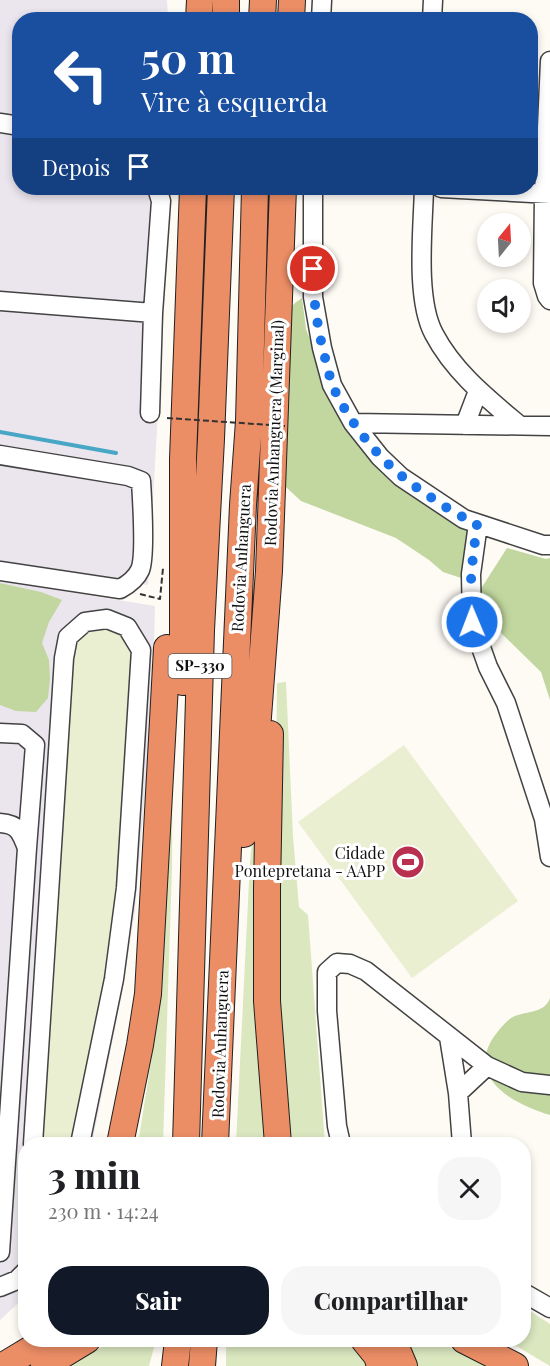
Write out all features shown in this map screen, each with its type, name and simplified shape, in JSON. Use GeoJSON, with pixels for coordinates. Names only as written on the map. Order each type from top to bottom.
{"type":"FeatureCollection","features":[{"type":"Feature","properties":{"kind":"highway"},"geometry":{"type":"LineString","coordinates":[[173,1137],[182,879],[183,459],[193,195]]}},
{"type":"Feature","properties":{"kind":"highway","name":"Rodovia Anhanguera"},"geometry":{"type":"LineString","coordinates":[[186,1137],[200,664],[212,439],[220,195]]}},
{"type":"Feature","properties":{"kind":"highway","name":"Rodovia Anhanguera"},"geometry":{"type":"LineString","coordinates":[[215,1137],[242,517],[249,421],[255,195]]}},
{"type":"Feature","properties":{"kind":"highway","name":"Rodovia Anhanguera (Marginal)"},"geometry":{"type":"LineString","coordinates":[[269,571],[283,195]]}},
{"type":"Feature","properties":{"kind":"highway"},"geometry":{"type":"LineString","coordinates":[[121,1137],[148,994],[170,595],[183,459]]}},
{"type":"Feature","properties":{"kind":"highway"},"geometry":{"type":"LineString","coordinates":[[220,1032],[231,966],[236,897],[257,730],[269,571]]}},
{"type":"Feature","properties":{"kind":"highway"},"geometry":{"type":"LineString","coordinates":[[269,571],[271,638],[267,1000],[277,1137]]}},
{"type":"Feature","properties":{"kind":"highway"},"geometry":{"type":"LineString","coordinates":[[2,1366],[20,1347]]}},
{"type":"Feature","properties":{"kind":"highway"},"geometry":{"type":"LineString","coordinates":[[2,1366],[34,1347]]}},
{"type":"Feature","properties":{"kind":"highway"},"geometry":{"type":"LineString","coordinates":[[44,1366],[75,1347]]}},
{"type":"Feature","properties":{"kind":"highway"},"geometry":{"type":"LineString","coordinates":[[202,1366],[203,1347]]}},
{"type":"Feature","properties":{"kind":"highway"},"geometry":{"type":"LineString","coordinates":[[213,1347],[213,1366]]}},
{"type":"Feature","properties":{"kind":"highway"},"geometry":{"type":"LineString","coordinates":[[369,1347],[381,1366]]}},
{"type":"Feature","properties":{"kind":"highway"},"geometry":{"type":"LineString","coordinates":[[396,1347],[404,1366]]}},
{"type":"Feature","properties":{"kind":"highway"},"geometry":{"type":"LineString","coordinates":[[478,1347],[515,1366]]}},
{"type":"Feature","properties":{"kind":"street"},"geometry":{"type":"LineString","coordinates":[[550,61],[543,283],[550,300]]}},
{"type":"Feature","properties":{"kind":"street"},"geometry":{"type":"LineString","coordinates":[[158,416],[153,314],[161,201],[159,195]]}},
{"type":"Feature","properties":{"kind":"street"},"geometry":{"type":"LineString","coordinates":[[313,195],[313,297],[322,348],[332,385],[353,423],[380,457],[401,477],[464,519],[543,545],[550,545]]}},
{"type":"Feature","properties":{"kind":"street"},"geometry":{"type":"LineString","coordinates":[[423,195],[422,262],[425,308],[433,333],[451,362],[478,391],[519,425]]}},
{"type":"Feature","properties":{"kind":"street"},"geometry":{"type":"LineString","coordinates":[[0,301],[153,314]]}},
{"type":"Feature","properties":{"kind":"street"},"geometry":{"type":"LineString","coordinates":[[465,424],[478,391]]}},
{"type":"Feature","properties":{"kind":"street"},"geometry":{"type":"LineString","coordinates":[[353,423],[550,426]]}},
{"type":"Feature","properties":{"kind":"street"},"geometry":{"type":"LineString","coordinates":[[0,455],[128,476],[141,481],[141,568],[132,582],[120,589],[0,571]]}},
{"type":"Feature","properties":{"kind":"street"},"geometry":{"type":"LineString","coordinates":[[477,524],[471,574],[472,622],[488,667],[506,703],[544,819],[550,857]]}},
{"type":"Feature","properties":{"kind":"street"},"geometry":{"type":"LineString","coordinates":[[33,1137],[64,658],[68,637],[85,622],[107,619],[127,627],[141,650],[126,888],[114,979],[81,1137]]}},
{"type":"Feature","properties":{"kind":"street"},"geometry":{"type":"LineString","coordinates":[[0,733],[22,734],[35,745],[4,1147],[0,1252]]}},
{"type":"Feature","properties":{"kind":"street"},"geometry":{"type":"LineString","coordinates":[[0,823],[10,823],[21,832],[27,848]]}},
{"type":"Feature","properties":{"kind":"street"},"geometry":{"type":"LineString","coordinates":[[339,1137],[327,1011],[327,972],[337,963],[350,964],[366,971],[487,1066],[522,1082],[550,1085]]}},
{"type":"Feature","properties":{"kind":"street"},"geometry":{"type":"LineString","coordinates":[[449,1037],[458,1093],[461,1137]]}},
{"type":"Feature","properties":{"kind":"street"},"geometry":{"type":"LineString","coordinates":[[458,1093],[487,1066]]}},
{"type":"Feature","properties":{"kind":"street"},"geometry":{"type":"LineString","coordinates":[[0,1287],[18,1279]]}},
{"type":"Feature","properties":{"kind":"street"},"geometry":{"type":"LineString","coordinates":[[531,1297],[550,1308]]}},
{"type":"Feature","properties":{"kind":"path"},"geometry":{"type":"LineString","coordinates":[[158,416],[285,426]]}},
{"type":"Feature","properties":{"kind":"shaded area"},"geometry":{"type":"Polygon","coordinates":[[[0,0],[167,0],[168,12],[12,12],[12,195],[171,195],[148,585],[0,561],[0,0]]]}},
{"type":"Feature","properties":{"kind":"shaded area"},"geometry":{"type":"Polygon","coordinates":[[[0,581],[155,606],[152,714],[135,910],[122,993],[93,1137],[18,1137],[18,1303],[0,1320],[0,581]]]}},
{"type":"Feature","properties":{"kind":"green space"},"geometry":{"type":"Polygon","coordinates":[[[302,298],[306,329],[314,350],[364,436],[467,524],[473,565],[461,578],[443,572],[396,538],[301,501],[274,476],[283,316],[302,298]]]}},
{"type":"Feature","properties":{"kind":"green space"},"geometry":{"type":"Polygon","coordinates":[[[507,548],[546,559],[550,558],[550,700],[541,672],[501,633],[475,598],[507,548]]]}},
{"type":"Feature","properties":{"kind":"green space"},"geometry":{"type":"Polygon","coordinates":[[[0,583],[41,592],[62,600],[49,622],[42,643],[49,660],[50,679],[48,698],[36,712],[16,711],[0,705],[0,583]]]}},
{"type":"Feature","properties":{"kind":"green space"},"geometry":{"type":"Polygon","coordinates":[[[94,614],[109,615],[147,666],[90,1137],[26,1137],[61,633],[72,620],[94,614]]]}},
{"type":"Feature","properties":{"kind":"green space"},"geometry":{"type":"Polygon","coordinates":[[[286,682],[293,837],[299,907],[308,915],[324,1137],[290,1137],[284,1087],[276,972],[277,683],[286,682]]]}},
{"type":"Feature","properties":{"kind":"green space"},"geometry":{"type":"Polygon","coordinates":[[[173,684],[172,868],[163,1137],[139,1137],[154,1043],[159,989],[173,684]]]}},
{"type":"Feature","properties":{"kind":"green space"},"geometry":{"type":"Polygon","coordinates":[[[261,740],[272,1137],[236,1137],[250,862],[261,740]]]}},
{"type":"Feature","properties":{"kind":"green space","name":"Cidade Pontepretana - AAPP"},"geometry":{"type":"Polygon","coordinates":[[[404,745],[518,901],[412,978],[298,822],[404,745]]]}},
{"type":"Feature","properties":{"kind":"green space"},"geometry":{"type":"Polygon","coordinates":[[[550,998],[550,1115],[523,1105],[499,1088],[490,1078],[486,1066],[486,1053],[493,1038],[511,1018],[538,1010],[550,998]]]}},
{"type":"Feature","properties":{"kind":"green space"},"geometry":{"type":"Polygon","coordinates":[[[531,1312],[550,1324],[550,1366],[518,1347],[531,1347],[531,1312]]]}},
{"type":"Feature","properties":{"kind":"green space"},"geometry":{"type":"Polygon","coordinates":[[[102,1347],[154,1347],[149,1366],[69,1366],[102,1347]]]}},
{"type":"Feature","properties":{"kind":"green space"},"geometry":{"type":"Polygon","coordinates":[[[226,1347],[357,1347],[370,1366],[226,1366],[226,1347]]]}},
{"type":"Feature","properties":{"kind":"green space"},"geometry":{"type":"Polygon","coordinates":[[[408,1347],[450,1347],[489,1366],[415,1366],[408,1347]]]}},
{"type":"Feature","properties":{"kind":"waterway"},"geometry":{"type":"LineString","coordinates":[[0,432],[116,453]]}},
{"type":"Feature","properties":{"kind":"place","name":"Cidade Pontepretana - AAPP"},"geometry":{"type":"Point","coordinates":[408,862]}},
{"type":"Feature","properties":{"kind":"route"},"geometry":{"type":"LineString","coordinates":[[313,269],[313,297],[322,348],[332,385],[353,423],[380,457],[401,477],[464,519],[477,524],[471,574],[472,622]]}}]}
